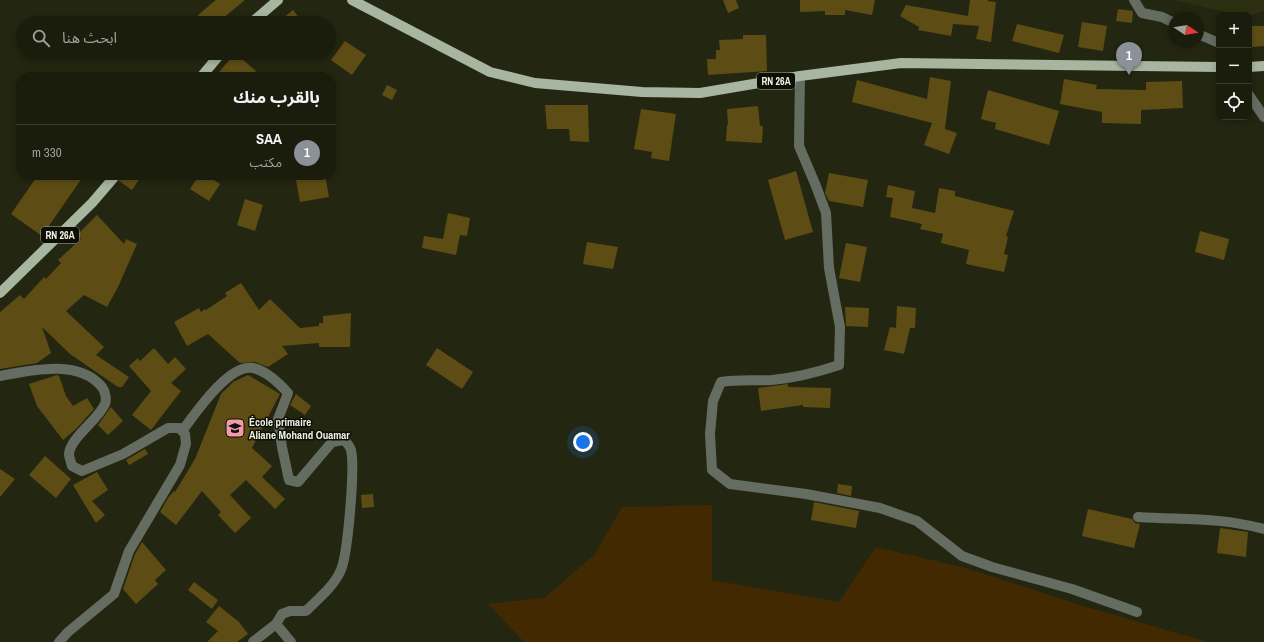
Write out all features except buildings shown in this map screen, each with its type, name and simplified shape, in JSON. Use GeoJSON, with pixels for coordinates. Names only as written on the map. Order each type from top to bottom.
{"type":"FeatureCollection","features":[{"type":"Feature","properties":{"kind":"main road"},"geometry":{"type":"LineString","coordinates":[[259,16],[278,0]]}},
{"type":"Feature","properties":{"kind":"main road","name":"RN 26A"},"geometry":{"type":"LineString","coordinates":[[352,0],[490,72],[535,83],[642,92],[700,93],[800,76],[901,63],[1216,67]]}},
{"type":"Feature","properties":{"kind":"main road"},"geometry":{"type":"LineString","coordinates":[[204,72],[215,60]]}},
{"type":"Feature","properties":{"kind":"main road"},"geometry":{"type":"LineString","coordinates":[[1252,66],[1264,66]]}},
{"type":"Feature","properties":{"kind":"main road","name":"RN 26A"},"geometry":{"type":"LineString","coordinates":[[0,293],[92,203],[112,180]]}},
{"type":"Feature","properties":{"kind":"street"},"geometry":{"type":"LineString","coordinates":[[1134,0],[1142,13],[1168,20]]}},
{"type":"Feature","properties":{"kind":"street"},"geometry":{"type":"LineString","coordinates":[[1204,37],[1216,42]]}},
{"type":"Feature","properties":{"kind":"street"},"geometry":{"type":"LineString","coordinates":[[800,76],[799,146],[826,213],[829,268],[840,327],[839,365],[817,372],[772,380],[740,379],[722,382],[713,401],[710,434],[712,470],[730,484],[813,496],[880,508],[917,521],[962,556],[992,567],[1072,589],[1137,612]]}},
{"type":"Feature","properties":{"kind":"street"},"geometry":{"type":"LineString","coordinates":[[1252,99],[1264,117]]}},
{"type":"Feature","properties":{"kind":"street"},"geometry":{"type":"LineString","coordinates":[[182,431],[219,384],[237,371],[253,368],[271,377],[288,393],[278,419],[289,480],[298,482],[332,442],[344,440],[351,449],[352,471],[345,554],[340,572],[327,590],[306,611],[282,614],[276,624],[253,642]]}},
{"type":"Feature","properties":{"kind":"street"},"geometry":{"type":"LineString","coordinates":[[0,376],[62,369],[81,372],[95,379],[104,391],[106,403],[99,415],[73,443],[69,454],[72,466],[82,471],[123,454],[168,428],[180,428],[185,434],[186,444],[180,465],[130,551],[114,594],[68,632],[59,642]]}},
{"type":"Feature","properties":{"kind":"street"},"geometry":{"type":"LineString","coordinates":[[1138,517],[1221,520],[1264,529]]}},
{"type":"Feature","properties":{"kind":"street"},"geometry":{"type":"LineString","coordinates":[[276,624],[291,642]]}},
{"type":"Feature","properties":{"kind":"shaded area"},"geometry":{"type":"Polygon","coordinates":[[[1175,0],[1264,0],[1264,11],[1252,15],[1252,12],[1224,12],[1175,0]]]}},
{"type":"Feature","properties":{"kind":"shaded area"},"geometry":{"type":"Polygon","coordinates":[[[712,505],[712,580],[839,602],[876,547],[966,568],[1087,607],[1208,642],[524,642],[488,604],[544,598],[595,554],[622,507],[712,505]]]}},
{"type":"Feature","properties":{"kind":"place","name":"SAA"},"geometry":{"type":"Point","coordinates":[1129,75]}},
{"type":"Feature","properties":{"kind":"place","name":"École primaire Aliane Mohand Ouamar"},"geometry":{"type":"Point","coordinates":[235,428]}}]}
